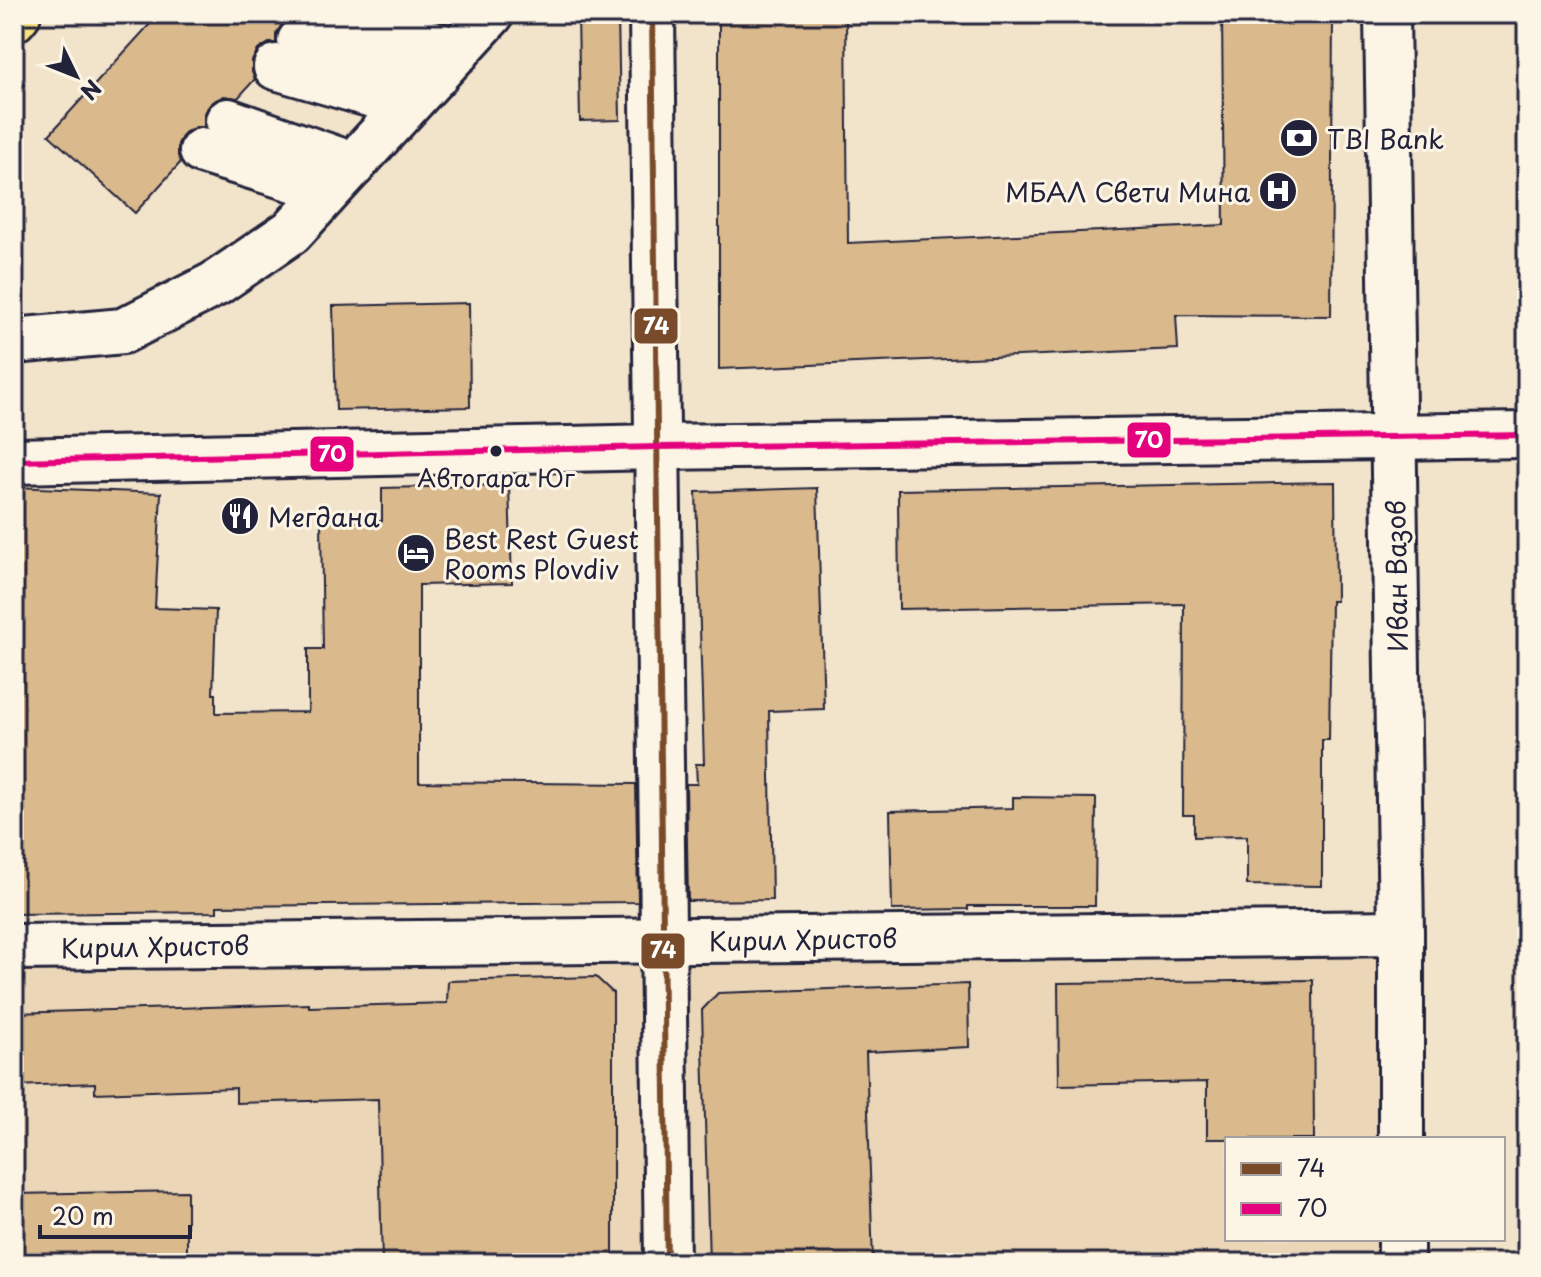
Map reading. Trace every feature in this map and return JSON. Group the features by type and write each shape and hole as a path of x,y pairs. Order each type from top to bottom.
{"main road":[{"path":"14,19 18,14"}],"street":[{"path":"652,14 667,1263"},
{"name":"Иван Вазов","path":"1387,14 1401,933 1401,1137"},
{"path":"265,81 442,59"},
{"path":"265,81 442,59"},
{"path":"14,341 123,331 215,284 291,232 442,59"},
{"path":"265,81 341,177"},
{"path":"14,461 658,447 1527,435"},
{"name":"Кирил Христов","path":"14,947 1401,933"},
{"path":"1401,1241 1401,1263"}],"shaded area":[{"path":"1401,933 1401,1137 1225,1137 1225,1241 1401,1241 1401,1263 14,1263 14,947"}],"building":[{"path":"159,14 306,14 306,17 294,17 283,23 276,34 276,43 269,43 258,50 252,61 255,79 238,98 224,96 212,102 204,113 204,127 184,133 178,144 181,162 135,213 49,135"},
{"path":"578,14 618,14 620,120 580,121"},
{"path":"719,14 846,14 848,243 1224,225 1222,14 1333,14 1331,316 1176,315 1178,349 719,369"},
{"path":"469,303 470,407 336,410 333,306"},
{"path":"1335,482 1336,601 1331,601 1329,740 1322,740 1322,886 1247,885 1247,836 1194,837 1194,815 1183,815 1184,604 899,609 898,490"},
{"path":"509,485 512,583 419,585 419,782 636,784 638,902 217,906 217,912 14,914 14,487 161,493 155,608 216,610 213,694 216,694 216,713 308,712 308,649 323,649 321,522 382,521 382,488"},
{"path":"817,488 824,709 769,711 772,900 688,901 686,784 697,784 696,764 704,764 696,492"},
{"path":"1013,797 1096,798 1095,906 968,906 968,909 892,910 890,811 1013,808"},
{"path":"596,977 613,993 613,1263 382,1263 378,1099 236,1103 236,1088 95,1093 95,1083 14,1086 14,1013 447,1003 448,981"},
{"path":"1313,980 1314,1137 1207,1139 1207,1082 1059,1085 1058,983"},
{"path":"968,984 969,1047 866,1052 873,1263 709,1263 702,1010 718,993"},
{"path":"187,1191 187,1263 14,1263 14,1194"}],"transit line":[{"name":"74","path":"652,14 667,1263"},
{"name":"70","path":"14,461 658,447 1527,435"}],"place":[{"name":"TBI Bank","path":"1299,138"},
{"name":"МБАЛ Свети Мина","path":"1278,191"},
{"name":"Автогара Юг","path":"496,451"},
{"name":"Мегдана","path":"240,516"},
{"name":"Best Rest Guest Rooms Plovdiv","path":"416,553"}]}
